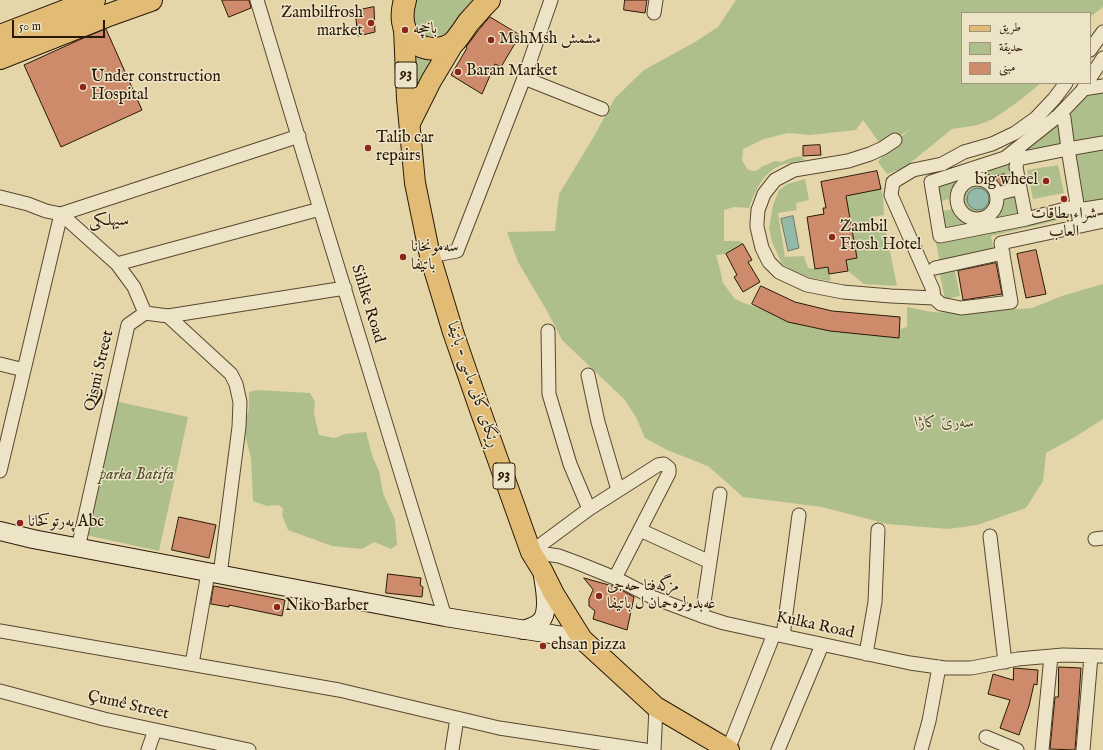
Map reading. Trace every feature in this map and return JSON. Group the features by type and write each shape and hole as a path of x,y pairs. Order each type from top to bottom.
{"highway":[{"path":"4,46 94,0"},
{"path":"4,46 106,16 150,0"},
{"path":"405,0 402,18 404,28 409,37 416,44 426,48 436,49 446,47 455,41 476,13 489,0"}],"main road":[{"name":"ڕێگای کانی ماسی - باتيفا","path":"404,28 406,75 415,183 430,256 453,332 532,552 554,594 582,639 656,707 723,749"},
{"name":"93","path":"410,123 431,81 455,41"},
{"path":"0,532 445,617 582,639"},
{"path":"523,630 541,622 546,613 546,596 542,570"}],"street":[{"name":"Sihlke Road","path":"258,0 320,209 445,617"},
{"path":"430,256 457,251 524,78 551,0"},
{"path":"1091,49 1103,32"},
{"path":"1091,77 1103,58"},
{"path":"524,78 602,109"},
{"path":"934,298 933,290 891,195 893,182 913,170 942,164 964,152 992,144 1015,133 1036,118 1054,99 1065,84"},
{"path":"1026,218 1016,167 1019,153 1055,118 1086,84"},
{"path":"1091,84 1103,86"},
{"path":"1055,118 1064,118 1080,226"},
{"path":"61,214 299,136"},
{"path":"895,140 870,154 848,161 794,170 775,180 764,194 758,210 757,227 762,248 770,262 779,272 807,285 843,292 934,298 942,304 961,308 1011,302 1001,243 1103,221"},
{"path":"1103,143 1068,149 1019,153 972,174 931,182 940,236 982,223 1026,218 1078,208 1103,206"},
{"path":"972,174 977,178 990,182 997,194 998,200 996,207 982,223"},
{"path":"972,174 970,179 960,188 957,194 957,203 962,213 982,223"},
{"path":"997,194 1020,188"},
{"path":"0,197 61,214 117,264 134,287 145,313 168,316 345,288"},
{"path":"935,206 957,203"},
{"path":"117,264 320,209"},
{"path":"0,471 61,214"},
{"path":"936,268 1003,253"},
{"name":"Qismi Street","path":"78,548 128,325 145,313"},
{"path":"168,316 231,374 236,384 240,402 239,427 214,574 192,664"},
{"path":"548,331 549,394 570,464 588,509"},
{"path":"0,364 24,370"},
{"path":"588,375 598,422 618,490"},
{"path":"532,552 588,509 658,465 664,464 669,468 669,474 615,578"},
{"path":"702,616 720,494"},
{"path":"723,749 778,635 799,515"},
{"path":"640,530 710,562"},
{"path":"866,654 875,602 878,530"},
{"path":"990,536 1005,662"},
{"name":"Kulka Road","path":"532,552 558,556 615,578 652,597 724,623 910,663 939,667 971,668 1018,659 1063,655 1097,656"},
{"path":"0,631 339,690 499,728 645,750"},
{"path":"778,750 822,645"},
{"path":"1042,750 1051,656"},
{"path":"1083,750 1097,656"},
{"path":"921,750 929,721 939,667"},
{"name":"Çumê Street","path":"0,691 104,719 249,750"},
{"path":"654,750 656,707"},
{"path":"452,750 457,718"},
{"path":"148,750 155,730"},
{"path":"986,737 1017,750"}],"green space":[{"path":"411,0 482,0 438,43 416,35"},
{"name":"سەرێ کاژا","path":"736,0 1103,0 1103,7 1091,16 1091,12 961,12 961,84 1040,84 993,119 978,125 952,129 904,168 887,174 878,162 888,149 911,128 883,148 863,120 856,130 810,135 788,133 764,139 743,149 742,160 748,170 754,171 775,161 782,162 796,157 802,156 804,160 783,164 771,171 759,185 749,208 734,207 724,210 724,241 740,241 743,244 726,254 716,255 723,283 735,299 744,303 792,319 894,331 907,327 907,307 932,312 958,313 1032,308 1062,296 1103,284 1103,419 1046,453 1043,481 1026,508 977,525 948,529 887,524 822,507 743,497 708,466 667,450 645,438 636,417 624,399 562,340 518,262 507,232 555,231 559,194 615,98 644,70 695,42 718,27"},
{"path":"409,46 437,55 412,99"},
{"path":"1103,91 1103,137 1075,143 1071,139 1068,111 1084,94"},
{"path":"1055,124 1059,125 1063,144 1026,152 1026,150 1049,132"},
{"path":"1103,147 1103,201 1087,203 1083,199 1076,157 1079,152"},
{"path":"1011,164 1015,185 999,189 997,186 1007,183 1004,174 995,177 997,182 977,175 976,171"},
{"path":"1058,165 1064,193 1033,199 1027,170"},
{"path":"968,176 956,186 952,198 938,202 935,185"},
{"path":"805,179 809,200 796,203 797,210 778,213 785,257 804,256 808,268 816,269 828,267 831,281 811,278 782,264 772,242 769,228 773,205 779,190 788,184"},
{"path":"978,183 987,186 991,190 994,199 991,208 987,212 978,215 969,212 965,208 962,199 965,190 969,186"},
{"path":"881,189 884,215 872,217 874,231 886,232 897,286 864,284 848,271 846,260 857,258 849,214 836,206 850,195"},
{"path":"1017,194 1022,214 988,223 988,220 996,214 1002,200"},
{"path":"955,209 959,215 968,221 975,223 943,230 941,211"},
{"path":"1070,212 1072,217 991,236 994,252 940,264 936,243"},
{"path":"954,267 960,296 945,299 939,270"},
{"path":"257,390 310,393 315,402 314,414 319,435 334,438 345,434 366,432 373,458 379,471 383,493 395,520 397,545 391,549 374,542 362,549 332,546 288,530 282,515 283,509 279,505 267,506 253,501 251,458 246,439 245,423 249,409 249,392"},
{"name":"parka Batifa","path":"115,401 188,417 159,551 86,535"}],"shaded area":[{"path":"978,188 986,191 989,199 986,207 978,210 970,207 967,199 970,191"},
{"path":"793,216 799,248 788,251 781,219"}],"building":[{"path":"222,0 249,0 251,8 229,17"},
{"path":"625,0 647,0 645,13 624,10"},
{"path":"374,7 375,32 358,36 355,11"},
{"path":"490,17 520,35 501,67 495,64 482,94 451,75 467,48 466,47"},
{"name":"Under construction Hospital","path":"106,29 142,110 61,147 24,65"},
{"path":"820,145 821,155 803,156 803,146"},
{"name":"Zambil Frosh Hotel","path":"877,171 881,189 846,196 857,258 846,260 848,271 829,274 828,267 815,269 807,217 824,214 823,208 826,208 821,182"},
{"path":"1004,174 1007,183 998,186 995,177"},
{"path":"743,244 752,260 748,262 760,282 743,292 734,277 737,275 726,254"},
{"path":"1036,250 1046,294 1026,298 1017,254"},
{"path":"996,263 1002,294 963,300 958,271"},
{"path":"761,286 795,302 832,311 900,317 899,338 830,331 788,322 752,304"},
{"path":"179,517 216,525 209,558 172,550"},
{"path":"388,574 421,578 420,585 423,587 422,597 386,593"},
{"path":"584,578 616,587 634,597 627,630 593,619 595,611 589,606 589,599 593,590"},
{"path":"214,586 285,600 282,616 229,605 229,607 211,604"},
{"path":"1059,667 1081,668 1075,750 1050,749 1055,697 1058,697"},
{"path":"1014,668 1038,670 1037,685 1034,684 1029,706 1019,735 1000,728 1010,700 988,694 993,674 1013,680"}],"place":[{"name":"Zambilfrosh market","path":"371,23"},
{"name":"باخچە","path":"405,30"},
{"name":"MshMsh مشمش","path":"491,40"},
{"name":"Baran Market","path":"458,72"},
{"name":"Under construction Hospital","path":"83,87"},
{"name":"Talib car repairs","path":"368,148"},
{"name":"big wheel","path":"1046,181"},
{"name":"شراء بطاقات العاب","path":"1064,199"},
{"name":"Zambil Frosh Hotel","path":"832,237"},
{"name":"سه‌مونخانا باتيفا","path":"403,257"},
{"name":"په‌رتوكخانا Abc","path":"20,523"},
{"name":"مزگەفتا حەجی عەبدولرەحمان ل باتیفا","path":"599,596"},
{"name":"Niko Barber","path":"277,607"},
{"name":"ehsan pizza","path":"543,646"}],"district":[{"name":"سيهلكى","path":"109,222"}]}
